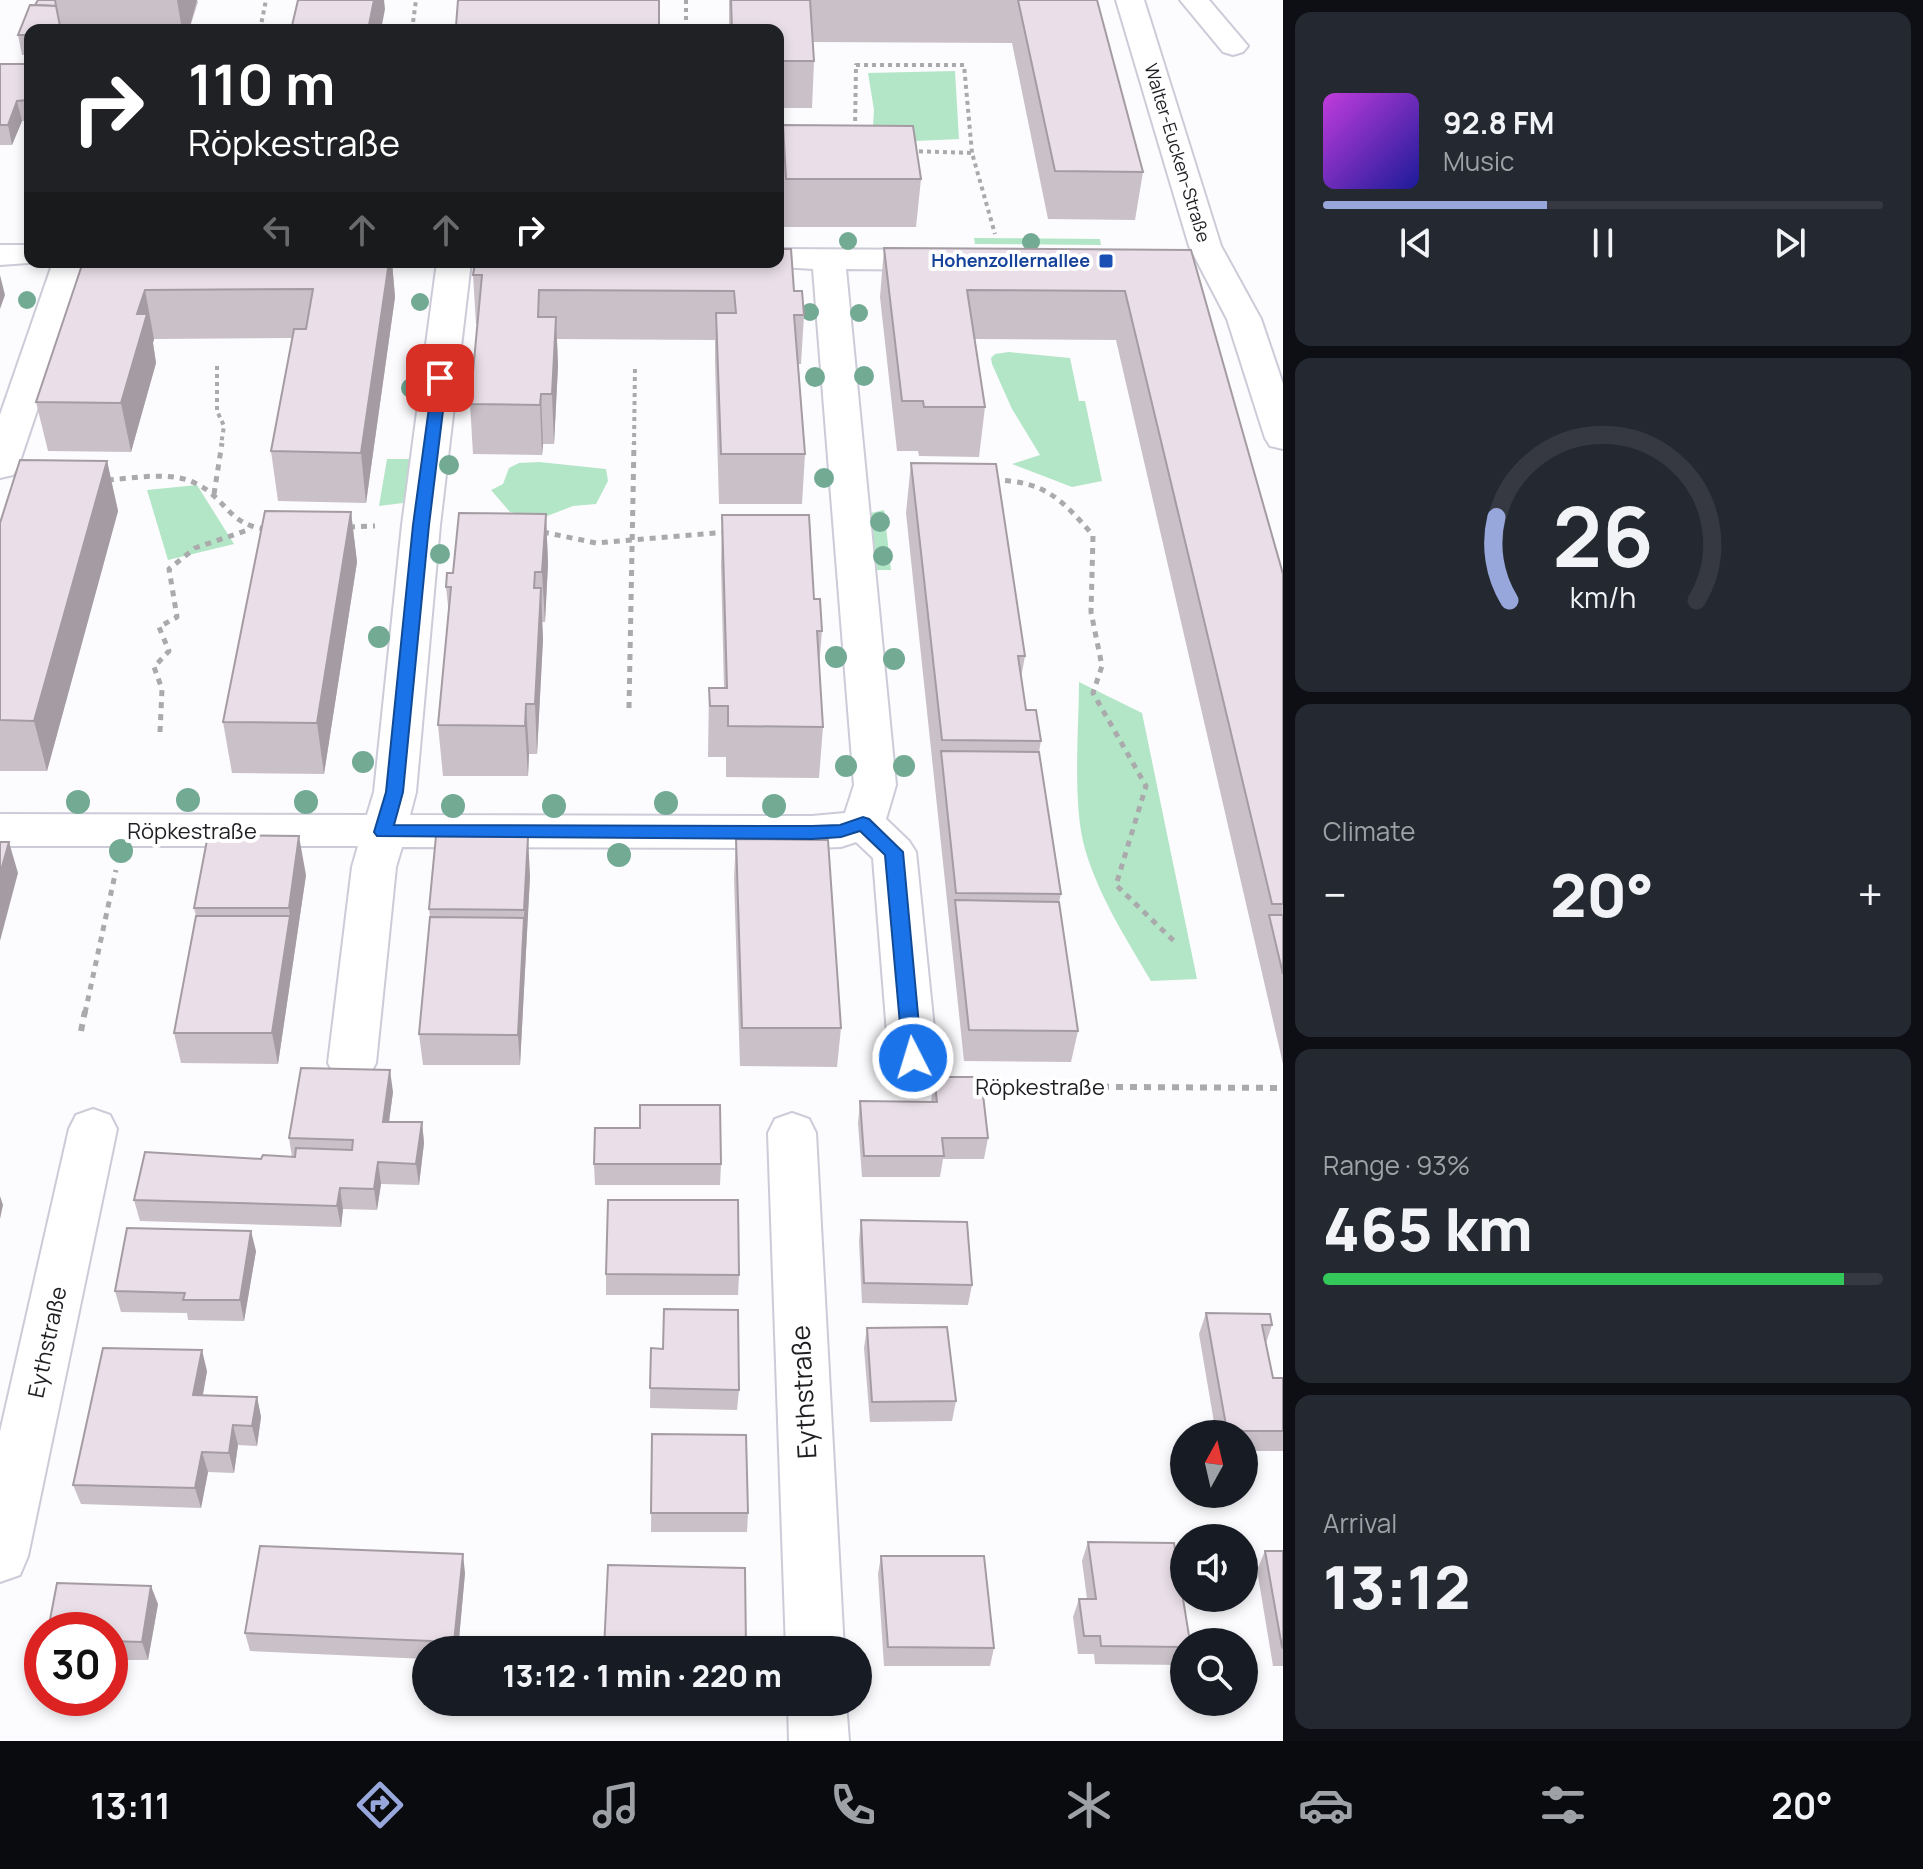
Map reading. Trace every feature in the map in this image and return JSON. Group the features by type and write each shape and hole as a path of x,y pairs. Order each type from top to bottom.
{"street":[{"name":"Walter-Eucken-Straße","path":"1130,0 1205,246 1196,261 1244,319 1283,438"},
{"path":"1194,0 1233,46"},
{"path":"0,255 24,255"},
{"path":"784,259 968,260"},
{"path":"829,259 875,785 863,823 894,852 913,1058"},
{"path":"0,467 68,268"},
{"path":"352,1063 374,867 395,792 421,525 453,268"},
{"name":"Röpkestraße","path":"0,830 812,832 841,831 863,823"},
{"name":"Eythstraße","path":"0,1556 93,1129"},
{"name":"Eythstraße","path":"792,1133 814,1636"},
{"path":"818,1716 819,1741"}],"path":[{"path":"261,24 266,0"},
{"path":"413,24 416,0"},
{"path":"686,0 686,24"},
{"path":"855,136 856,65 964,65 972,153 995,234"},
{"path":"899,151 972,153"},
{"path":"214,494 224,426 217,411 217,366"},
{"path":"629,708 635,366"},
{"path":"97,481 155,478 194,481 214,494 230,516 251,529"},
{"path":"344,527 421,525"},
{"path":"160,732 162,689 154,667 169,651 159,627 177,617 169,569 179,555 202,544 251,529 282,528"},
{"path":"1093,693 1146,786 1116,885 1177,944"},
{"path":"81,1031 117,865"},
{"name":"Röpkestraße","path":"913,1058 954,1086 1283,1088"}],"green space":[{"path":"955,71 959,139 872,143 874,110 868,73"},
{"path":"974,238 1100,239 1101,245 975,244"},
{"path":"1009,352 1070,358 1079,401 1085,401 1102,481 1072,487 1012,464 1040,455 1012,409 992,364 991,358 995,354"},
{"path":"387,459 415,459 411,502 379,506"},
{"path":"519,463 606,469 608,481 596,504 573,506 542,518 510,512 491,490 503,484 509,468"},
{"path":"197,485 234,544 168,560 147,490"},
{"path":"884,510 891,570 877,570 871,513"},
{"path":"1079,682 1142,713 1197,979 1151,981 1114,917 1091,867 1079,811"}],"building":[{"path":"38,0 55,0 56,6 35,5"},
{"path":"298,0 374,0 369,24 292,24"},
{"path":"458,0 659,0 659,24 456,24"},
{"path":"731,0 810,0 814,61 784,61 784,24 732,24"},
{"path":"1018,0 1097,0 1143,172 1055,171"},
{"path":"30,5 56,6 60,24 24,24 24,35 18,35"},
{"path":"0,64 24,64 24,100 17,101 8,125 0,125"},
{"path":"784,125 913,126 921,179 786,179"},
{"path":"884,248 1191,250 1283,574 1283,904 1272,904 1125,291 967,290 985,407 924,407 923,401 902,401"},
{"path":"784,249 791,249 794,291 802,291 804,315 794,315 805,454 721,454 716,313 736,313 734,291 539,290 538,317 556,317 552,394 541,394 540,405 470,404 482,275 473,275 474,268 784,268"},
{"path":"81,268 388,268 361,453 271,451 294,329 306,329 313,289 145,290 137,314 147,314 121,403 36,402"},
{"path":"20,460 107,461 34,721 0,720 0,523"},
{"path":"911,463 996,464 1025,656 1018,656 1026,710 1036,710 1041,741 942,740"},
{"path":"265,511 351,512 317,723 223,722"},
{"path":"459,513 546,514 542,572 535,572 534,588 541,588 535,704 526,704 525,726 438,725 451,587 446,587 447,573 453,573"},
{"path":"722,515 809,515 814,599 820,599 822,631 817,631 823,727 728,726 728,706 710,706 709,688 727,688"},
{"path":"941,751 1039,752 1061,894 956,893"},
{"path":"208,835 299,836 289,908 194,908"},
{"path":"436,836 528,837 524,910 429,909"},
{"path":"736,839 828,840 841,1028 742,1028"},
{"path":"0,842 9,842 0,874"},
{"path":"955,900 1059,902 1078,1031 969,1030"},
{"path":"1269,915 1283,915 1283,974"},
{"path":"196,916 290,916 272,1033 174,1033"},
{"path":"430,917 524,918 518,1035 419,1034"},
{"path":"301,1068 390,1070 383,1122 422,1122 416,1164 378,1162 374,1189 340,1188 337,1206 134,1200 145,1152 261,1159 263,1155 295,1157 296,1148 352,1150 353,1140 289,1138"},
{"path":"934,1077 981,1077 988,1138 942,1138 944,1156 864,1156 860,1101 937,1102"},
{"path":"640,1105 720,1105 721,1164 594,1164 595,1128 640,1128"},
{"path":"608,1200 738,1200 739,1275 606,1274"},
{"path":"861,1220 967,1222 972,1285 864,1283"},
{"path":"127,1228 251,1231 240,1300 183,1300 185,1293 115,1291"},
{"path":"664,1309 738,1310 739,1390 650,1388 651,1348 663,1349"},
{"path":"1206,1313 1270,1314 1272,1325 1262,1325 1273,1378 1283,1378 1283,1431 1258,1431 1258,1420 1225,1420"},
{"path":"947,1327 956,1401 872,1402 867,1328"},
{"path":"103,1348 202,1350 193,1395 257,1397 252,1426 233,1425 229,1453 202,1452 195,1488 73,1485"},
{"path":"652,1434 746,1435 748,1513 651,1513"},
{"path":"1088,1542 1170,1543 1170,1612 1185,1612 1188,1628 1170,1628 1170,1647 1101,1646 1100,1636 1084,1636 1079,1599 1096,1599"},
{"path":"260,1546 463,1554 455,1636 412,1636 412,1640 245,1633"},
{"path":"1265,1551 1283,1551 1283,1648 1282,1647"},
{"path":"881,1556 984,1556 994,1648 888,1647"},
{"path":"608,1565 745,1568 746,1636 605,1636"},
{"path":"57,1583 151,1586 142,1642 128,1642 128,1612 51,1612"}],"place":[{"name":"Hohenzollernallee","path":"1106,261"}],"route":[{"path":"440,378 421,525 395,792 383,832 812,832 841,831 863,823 894,852 913,1058"}]}
